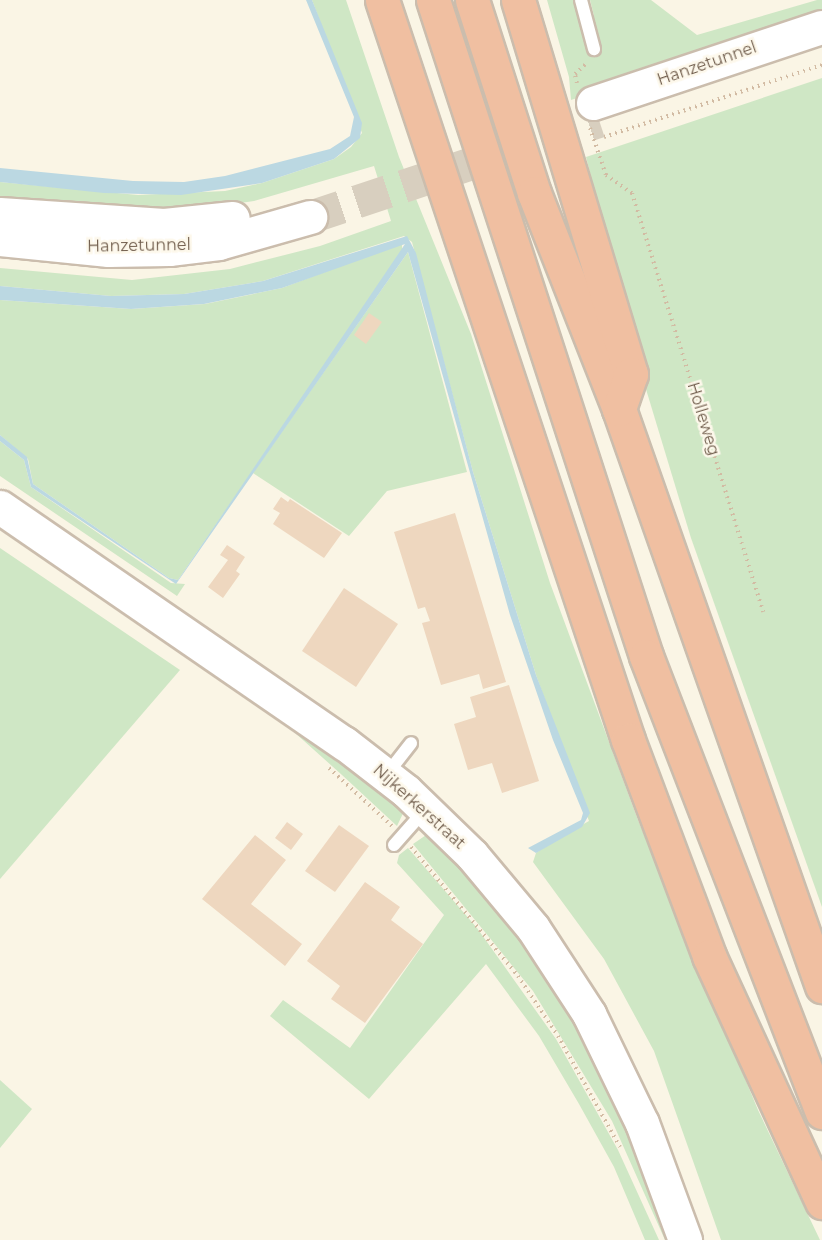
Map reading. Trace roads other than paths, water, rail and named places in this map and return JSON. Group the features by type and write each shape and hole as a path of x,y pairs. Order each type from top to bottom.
{"highway":[{"path":"382,0 628,740 709,957 822,1202"},
{"path":"433,0 646,656 822,1112"},
{"path":"472,0 534,193 619,409 822,986"},
{"path":"518,0 631,374 619,409"}],"main road":[{"name":"Hanzetunnel","path":"822,27 594,113 822,48"},
{"name":"Hanzetunnel","path":"0,214 165,225 217,222 307,208 219,243 169,249 108,250 0,239"},
{"name":"Nijkerkerstraat","path":"2,513 386,775 426,809 506,894 583,1004 642,1123 685,1240"}],"lane":[{"path":"581,0 594,49"},
{"path":"386,775 411,743"},
{"path":"398,841 426,809"}],"water":[{"path":"306,0 312,0 362,123 360,138 334,159 262,183 181,195 104,193 0,182 0,168 133,181 184,182 225,176 330,149 350,136 354,117"},
{"path":"407,236 416,253 473,472 536,675 590,813 582,827 536,853 528,848 581,820 583,813 553,740 510,615 408,252 176,584 31,487 24,460 0,441 0,435 27,457 33,484 169,578 178,580 405,244 282,288 204,304 131,309 0,300 0,286 111,296 184,294 263,281"}],"tunnel":[{"path":"310,217 599,121"}]}
